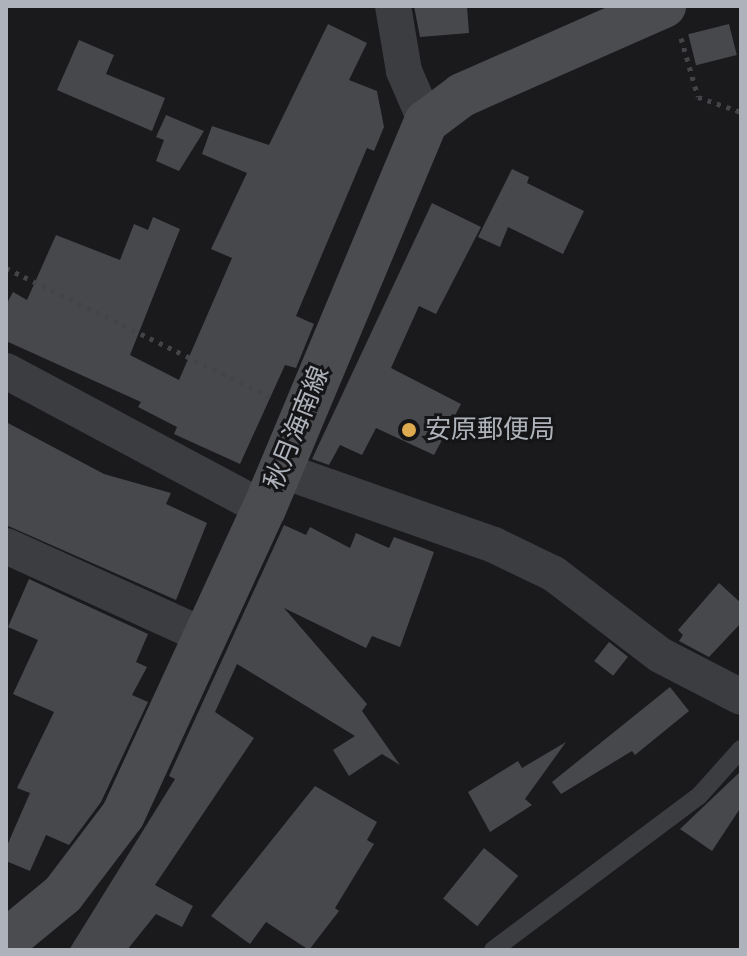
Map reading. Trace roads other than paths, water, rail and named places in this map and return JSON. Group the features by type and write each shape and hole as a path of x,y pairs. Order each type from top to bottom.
{"main road":[{"path":"426,122 462,95 670,14"},
{"name":"秋月海南線","path":"6,941 63,894 123,815 272,490 426,122"}],"street":[{"path":"393,6 404,71 426,122"},
{"path":"6,371 272,490 494,545 554,574 660,655 741,697"},
{"path":"6,546 204,636"}],"lane":[{"path":"493,950 699,796 741,749"}],"place":[{"name":"安原郵便局","path":"409,430"}]}
